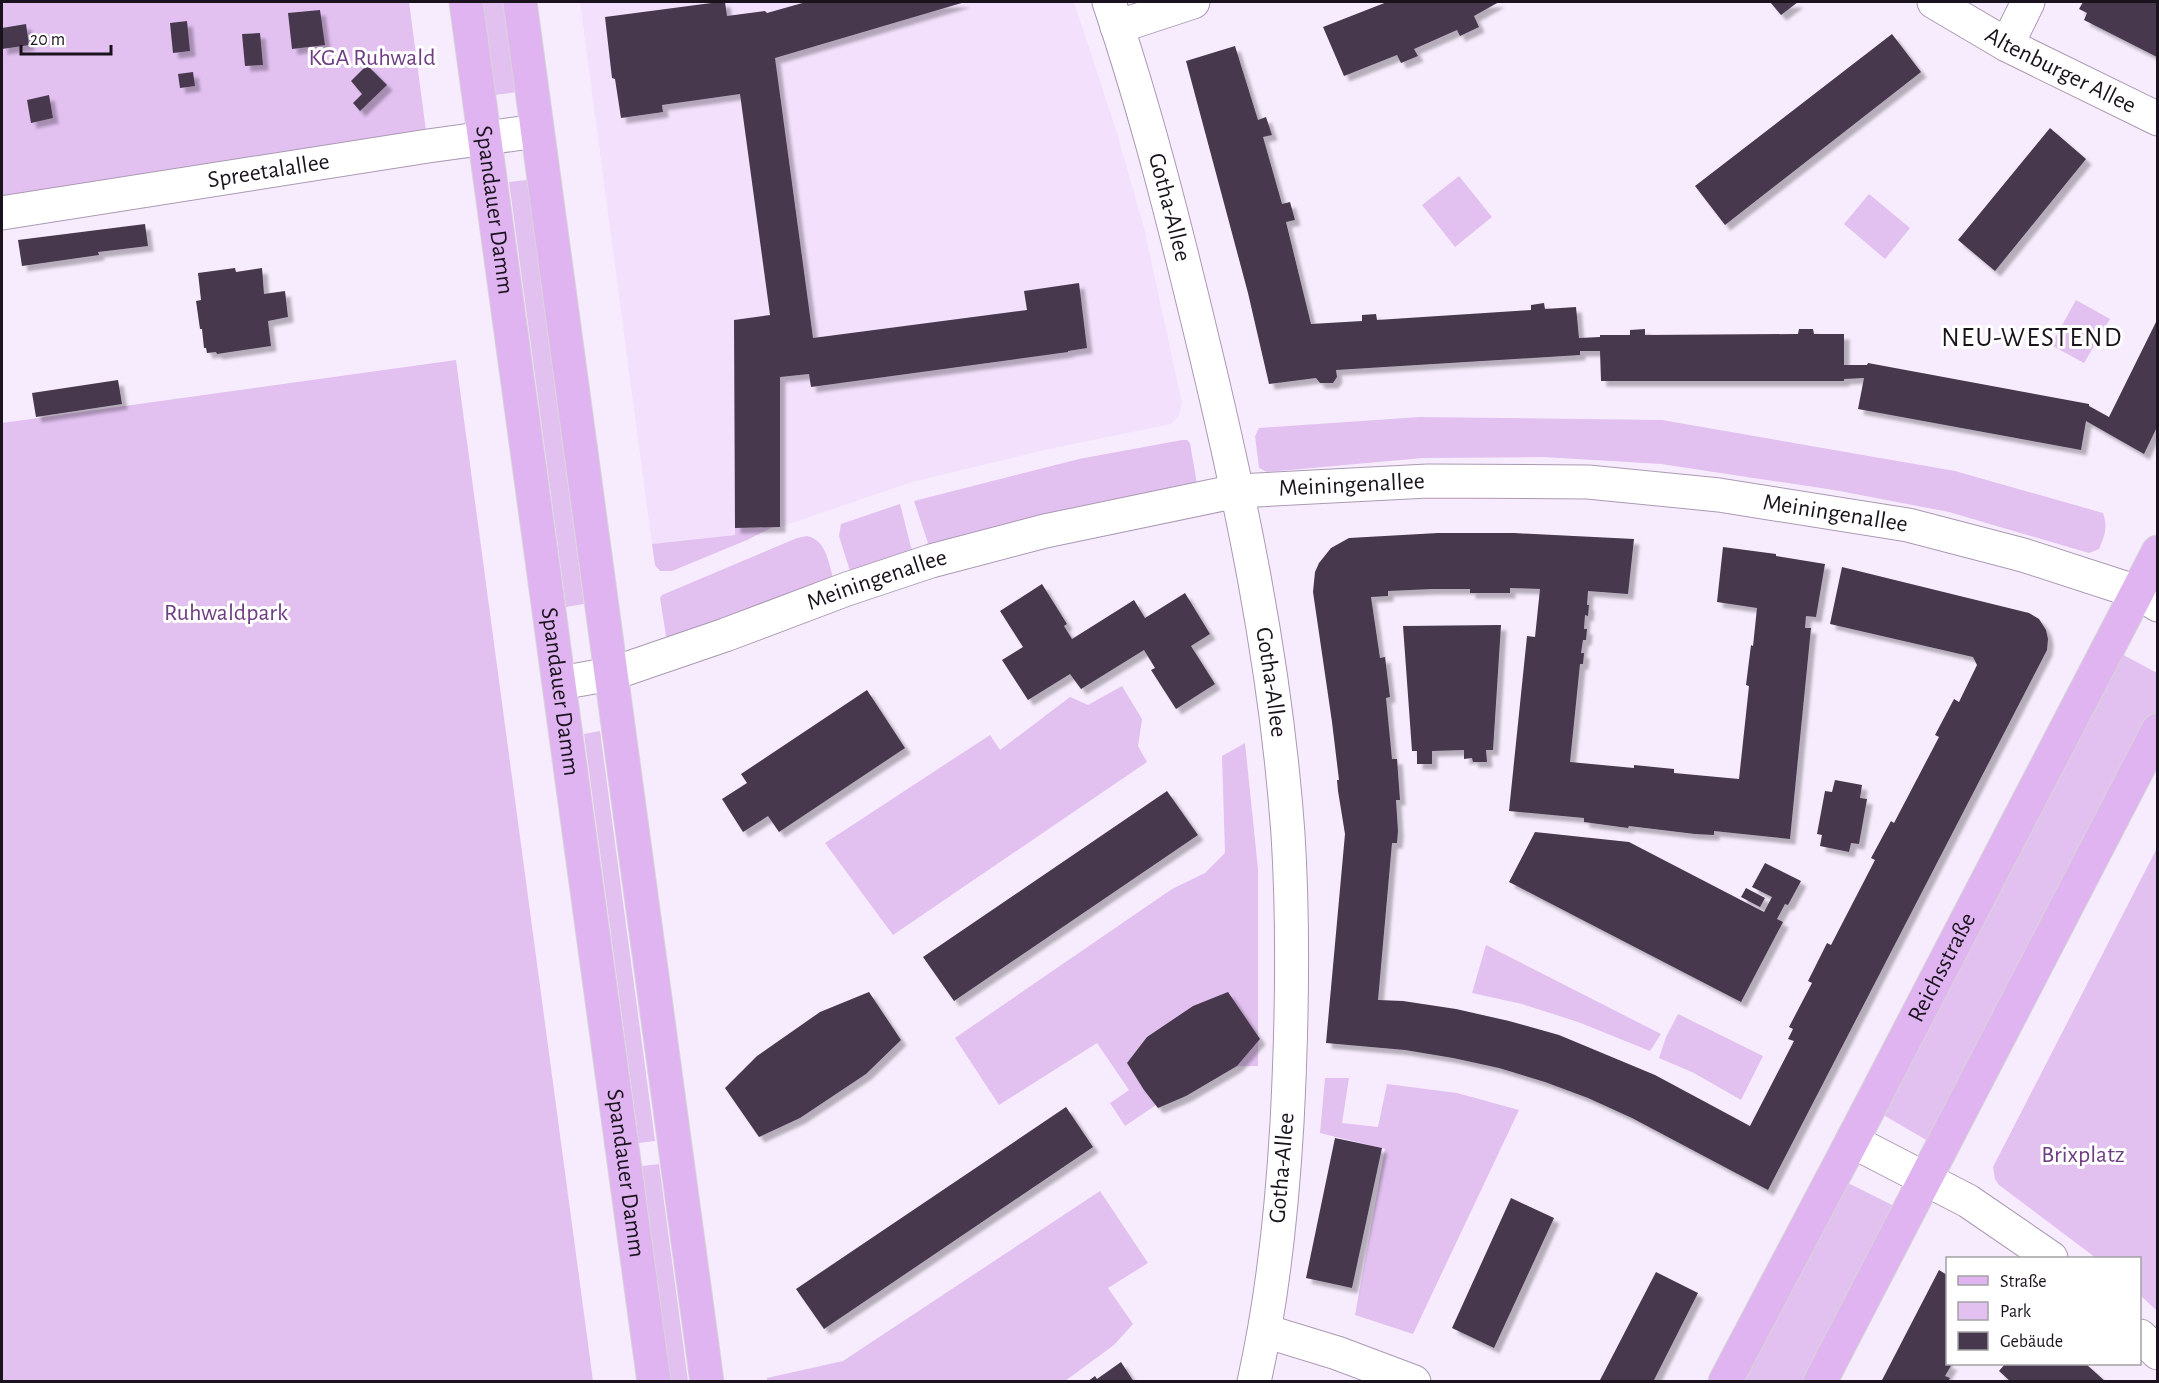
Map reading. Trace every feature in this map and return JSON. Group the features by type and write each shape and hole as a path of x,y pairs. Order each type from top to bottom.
{"main road":[{"name":"Spandauer Damm","path":"466,2 654,1382"},
{"path":"520,2 707,1382"},
{"name":"Reichsstraße","path":"1725,1382 1852,1142 2147,599 2157,552"},
{"path":"1820,1382 2157,730"}],"street":[{"path":"1113,14 1193,2"},
{"name":"Altenburger Allee","path":"1934,2 2007,45 2157,119"},
{"path":"2007,45 2028,2"},
{"name":"Gotha-Allee","path":"1113,14 1165,186 1237,491 1266,651 1279,741 1291,884 1292,1041 1283,1183 1265,1331 1254,1382"},
{"name":"Spreetalallee","path":"2,213 537,131"},
{"name":"Meiningenallee","path":"560,683 611,674 931,561 1045,531 1237,491 1428,481 1588,482 1708,494 1908,525 2023,555 2147,599"},
{"path":"1852,1142 1968,1201 2050,1257"},
{"path":"1265,1331 1337,1353 1414,1382"},
{"path":"2141,1338 2157,1353"}],"shaded area":[{"path":"580,2 1074,2 1117,133 1144,228 1182,403 1179,415 1171,424 1049,449 912,482 780,527 735,528 735,535 652,544"}],"green space":[{"name":"KGA Ruhwald","path":"2,2 409,2 428,146 2,213"},
{"path":"482,2 505,2 517,92 495,95"},
{"path":"1459,176 1492,217 1455,247 1422,205"},
{"path":"527,180 584,604 566,607 509,182"},
{"path":"1869,194 1910,228 1885,259 1844,224"},
{"path":"2076,300 2110,319 2084,363 2051,345"},
{"name":"Ruhwaldpark","path":"456,360 593,1381 2,1381 2,423"},
{"path":"1420,417 1662,420 1955,471 2103,513 2105,531 2099,549 2089,553 1949,512 1834,490 1661,464 1543,457 1423,458 1267,472 1259,468 1255,436 1259,428"},
{"path":"1182,440 1190,443 1197,484 929,546 914,501 1079,459"},
{"path":"900,504 912,551 850,571 839,536 841,524"},
{"path":"773,527 672,571 660,571 655,565 652,544 735,535 735,528"},
{"path":"807,536 813,538 822,547 828,558 833,577 754,606 667,642 660,598 662,595 797,538"},
{"path":"2116,651 2157,673 2157,711 1933,1144 1880,1113"},
{"path":"1122,686 1142,719 1138,746 1147,762 893,935 825,843 990,735 1000,750 1070,697 1088,705"},
{"path":"600,731 655,1141 639,1143 584,734"},
{"path":"1245,743 1258,869 1258,1066 1212,1067 1125,1126 1110,1103 1129,1090 1097,1043 999,1105 955,1038 1172,889 1205,873 1225,853 1222,756"},
{"name":"Brixplatz","path":"2157,848 2157,1311 2141,1296 2141,1257 2095,1257 1999,1185 1995,1179 1993,1167"},
{"path":"1486,945 1661,1034 1650,1051 1578,1022 1522,1004 1472,993"},
{"path":"1678,1014 1763,1056 1741,1100 1694,1073 1659,1058 1666,1037"},
{"path":"1325,1078 1349,1078 1342,1123 1378,1127 1387,1084 1457,1093 1519,1110 1413,1334 1355,1315 1385,1149 1320,1133"},
{"path":"659,1164 688,1381 671,1381 642,1166"},
{"path":"1844,1181 1900,1209 1812,1381 1740,1382"},
{"path":"1100,1191 1148,1263 1108,1288 1133,1324 1114,1345 1065,1381 767,1381 767,1378 843,1361"}],"building":[{"path":"725,2 727,16 765,11 767,13 806,2 965,2 775,58 813,338 1027,310 1024,291 1079,283 1087,348 811,387 809,374 780,377 780,527 735,528 734,320 770,315 740,94 662,105 663,112 621,118 615,79 612,78 605,17"},
{"path":"1387,2 1499,2 1474,16 1479,27 1460,36 1457,30 1414,49 1418,56 1401,63 1397,55 1344,76 1323,27"},
{"path":"1770,2 1798,2 1781,15"},
{"path":"2083,2 2157,2 2157,57 2084,20 2087,13 2079,9"},
{"path":"320,10 325,45 292,49 288,13"},
{"path":"187,21 190,51 173,53 170,23"},
{"path":"26,24 29,45 2,49 2,28"},
{"path":"260,33 263,65 245,66 242,34"},
{"path":"1892,34 1921,72 1725,225 1695,186"},
{"path":"1235,46 1258,120 1266,117 1272,135 1263,137 1282,204 1290,202 1295,220 1286,222 1311,324 1362,321 1362,315 1376,314 1377,320 1531,310 1531,305 1544,303 1545,309 1576,307 1579,338 1630,335 1630,330 1645,329 1645,335 1798,334 1799,329 1813,329 1814,334 1844,334 1844,365 1867,365 1868,363 2089,404 2109,417 2157,320 2157,427 2144,454 2086,421 2081,450 1858,409 1864,378 1844,379 1844,381 1601,381 1600,351 1580,351 1580,355 1336,370 1337,377 1333,383 1320,383 1316,378 1269,384 1248,293 1186,61"},
{"path":"367,65 387,85 360,111 353,103 362,94 351,81"},
{"path":"193,72 195,86 180,88 178,74"},
{"path":"49,95 53,118 31,123 27,100"},
{"path":"2050,128 2086,159 1995,271 1958,240"},
{"path":"145,224 148,246 98,252 99,255 22,266 18,240"},
{"path":"235,268 236,272 262,268 264,294 285,291 288,317 268,321 271,346 217,354 216,352 207,353 204,348 196,301 201,300 198,273"},
{"path":"118,380 122,404 36,417 32,393"},
{"path":"1438,533 1514,533 1634,539 1628,594 1588,591 1588,616 1585,615 1584,629 1587,629 1586,640 1583,640 1581,653 1584,653 1583,664 1580,664 1570,762 1674,769 1674,773 1739,779 1749,686 1746,685 1757,608 1717,602 1723,547 1776,554 1776,556 1825,564 1816,617 1806,616 1805,628 1811,628 1790,839 1714,831 1714,835 1629,826 1628,828 1584,822 1584,818 1509,811 1527,636 1535,637 1540,589 1510,588 1510,593 1470,593 1470,589 1388,591 1388,596 1371,597 1380,658 1385,657 1390,697 1386,698 1392,759 1397,759 1400,800 1396,800 1397,843 1392,843 1378,1000 1403,1001 1456,1009 1559,1035 1655,1075 1750,1126 1794,1041 1788,1039 1793,1029 1789,1027 1812,983 1808,981 1827,943 1831,945 1875,860 1871,858 1891,821 1894,823 1939,737 1935,735 1954,699 1959,702 1977,665 1973,657 1830,624 1842,567 2029,613 2039,619 2046,630 2047,650 1768,1190 1632,1118 1545,1082 1499,1068 1453,1058 1405,1050 1326,1043 1345,834 1313,592 1315,572 1331,548 1349,538"},
{"path":"1042,584 1067,624 1064,626 1072,639 1134,600 1145,618 1185,593 1210,634 1191,646 1215,684 1176,709 1151,670 1155,668 1144,650 1081,689 1070,674 1028,700 1002,660 1023,647 1000,611"},
{"path":"1501,625 1493,750 1486,750 1487,762 1473,762 1472,758 1464,759 1464,750 1432,751 1432,764 1417,764 1417,751 1412,751 1403,626"},
{"path":"867,690 905,748 779,832 768,816 743,832 722,799 747,783 741,774"},
{"path":"1835,780 1862,785 1860,798 1867,799 1859,844 1851,843 1849,852 1820,846 1822,835 1817,834 1825,791 1832,792"},
{"path":"1167,791 1198,835 954,1001 923,957"},
{"path":"1535,832 1629,842 1764,912 1772,897 1752,887 1765,863 1801,881 1788,905 1785,904 1777,919 1783,922 1741,1002 1509,882"},
{"path":"1746,888 1765,898 1760,907 1741,897"},
{"path":"869,992 901,1040 866,1074 800,1118 759,1137 725,1088 757,1056 820,1012"},
{"path":"1228,992 1260,1039 1237,1066 1186,1096 1158,1108 1127,1063 1147,1037 1193,1006"},
{"path":"1066,1107 1093,1147 824,1329 796,1289"},
{"path":"1335,1138 1382,1148 1352,1288 1306,1278"},
{"path":"1511,1198 1554,1218 1494,1348 1452,1328"},
{"path":"1939,1270 1946,1274 1946,1365 1951,1365 1945,1376 1950,1378 1948,1382 1881,1382"},
{"path":"1656,1272 1698,1293 1653,1382 1599,1382"},
{"path":"1121,1362 1134,1382 1087,1382 1095,1376 1097,1379"},
{"path":"2004,1365 2087,1365 2106,1382 2011,1382 1999,1371"}],"district":[{"name":"NEU-WESTEND","path":"2032,337"}]}
